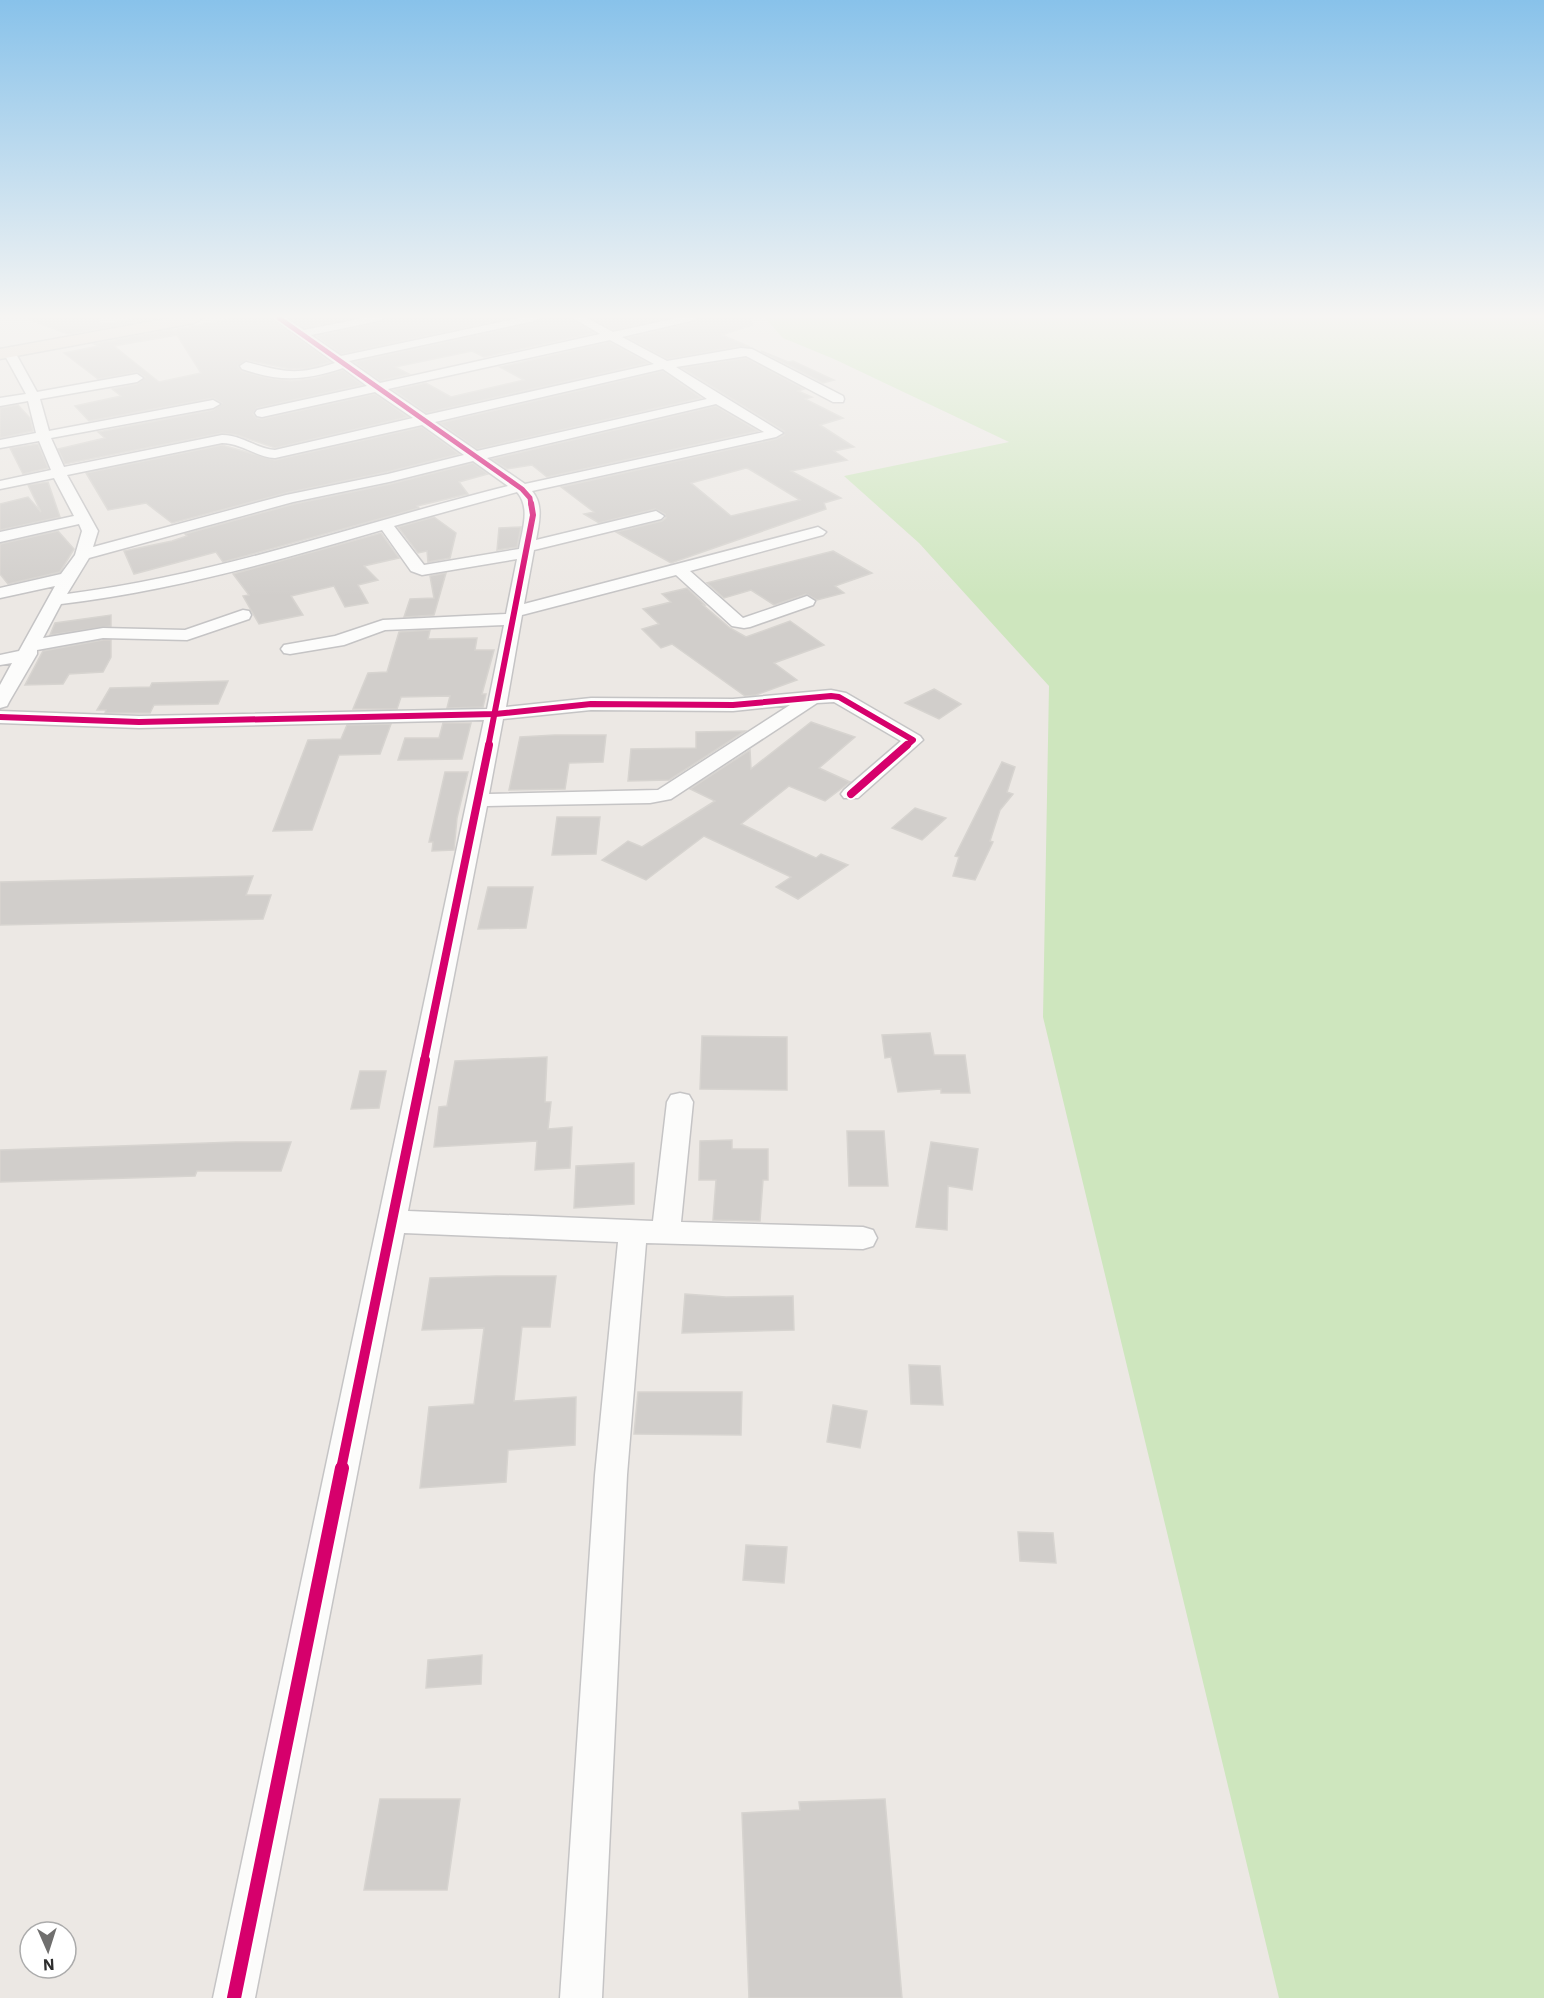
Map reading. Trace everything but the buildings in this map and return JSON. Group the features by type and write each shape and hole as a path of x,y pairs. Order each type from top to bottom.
{"street":[{"path":"0,702 67,578 83,555 90,531 59,473 43,435 37,411"},
{"path":"0,444 173,411"},
{"path":"262,413 270,411"},
{"path":"234,1998 495,714 533,515 530,498 520,488 411,411"},
{"path":"0,485 222,439 240,439 265,454 275,454 462,411"},
{"path":"83,555 291,498 389,478 669,411"},
{"path":"56,600 114,594 181,581 386,525 450,503 776,433 738,411"},
{"path":"386,525 417,568 422,570 526,550 656,516"},
{"path":"0,537 85,518"},
{"path":"290,649 332,643 383,625 514,616 818,531"},
{"path":"679,569 738,622 744,623 807,601"},
{"path":"0,593 67,578"},
{"path":"0,660 30,649 103,633 187,634 243,615"},
{"path":"0,717 139,722 495,714 591,704 733,705 827,696 839,697 913,740 851,794"},
{"path":"477,800 664,795 812,699"},
{"path":"581,1998 611,1475 650,1232 680,1102"},
{"path":"391,1221 863,1238"}],"green space":[{"path":"944,411 1544,411 1544,1998 1279,1998 1043,1017 1049,686 919,543 844,476 1009,442"}],"cycle path":[{"path":"234,1998 495,714 533,515 530,498 522,489 411,411"},
{"path":"0,717 139,722 495,714 591,704 733,705 831,696 839,697 913,740 851,794"}]}
